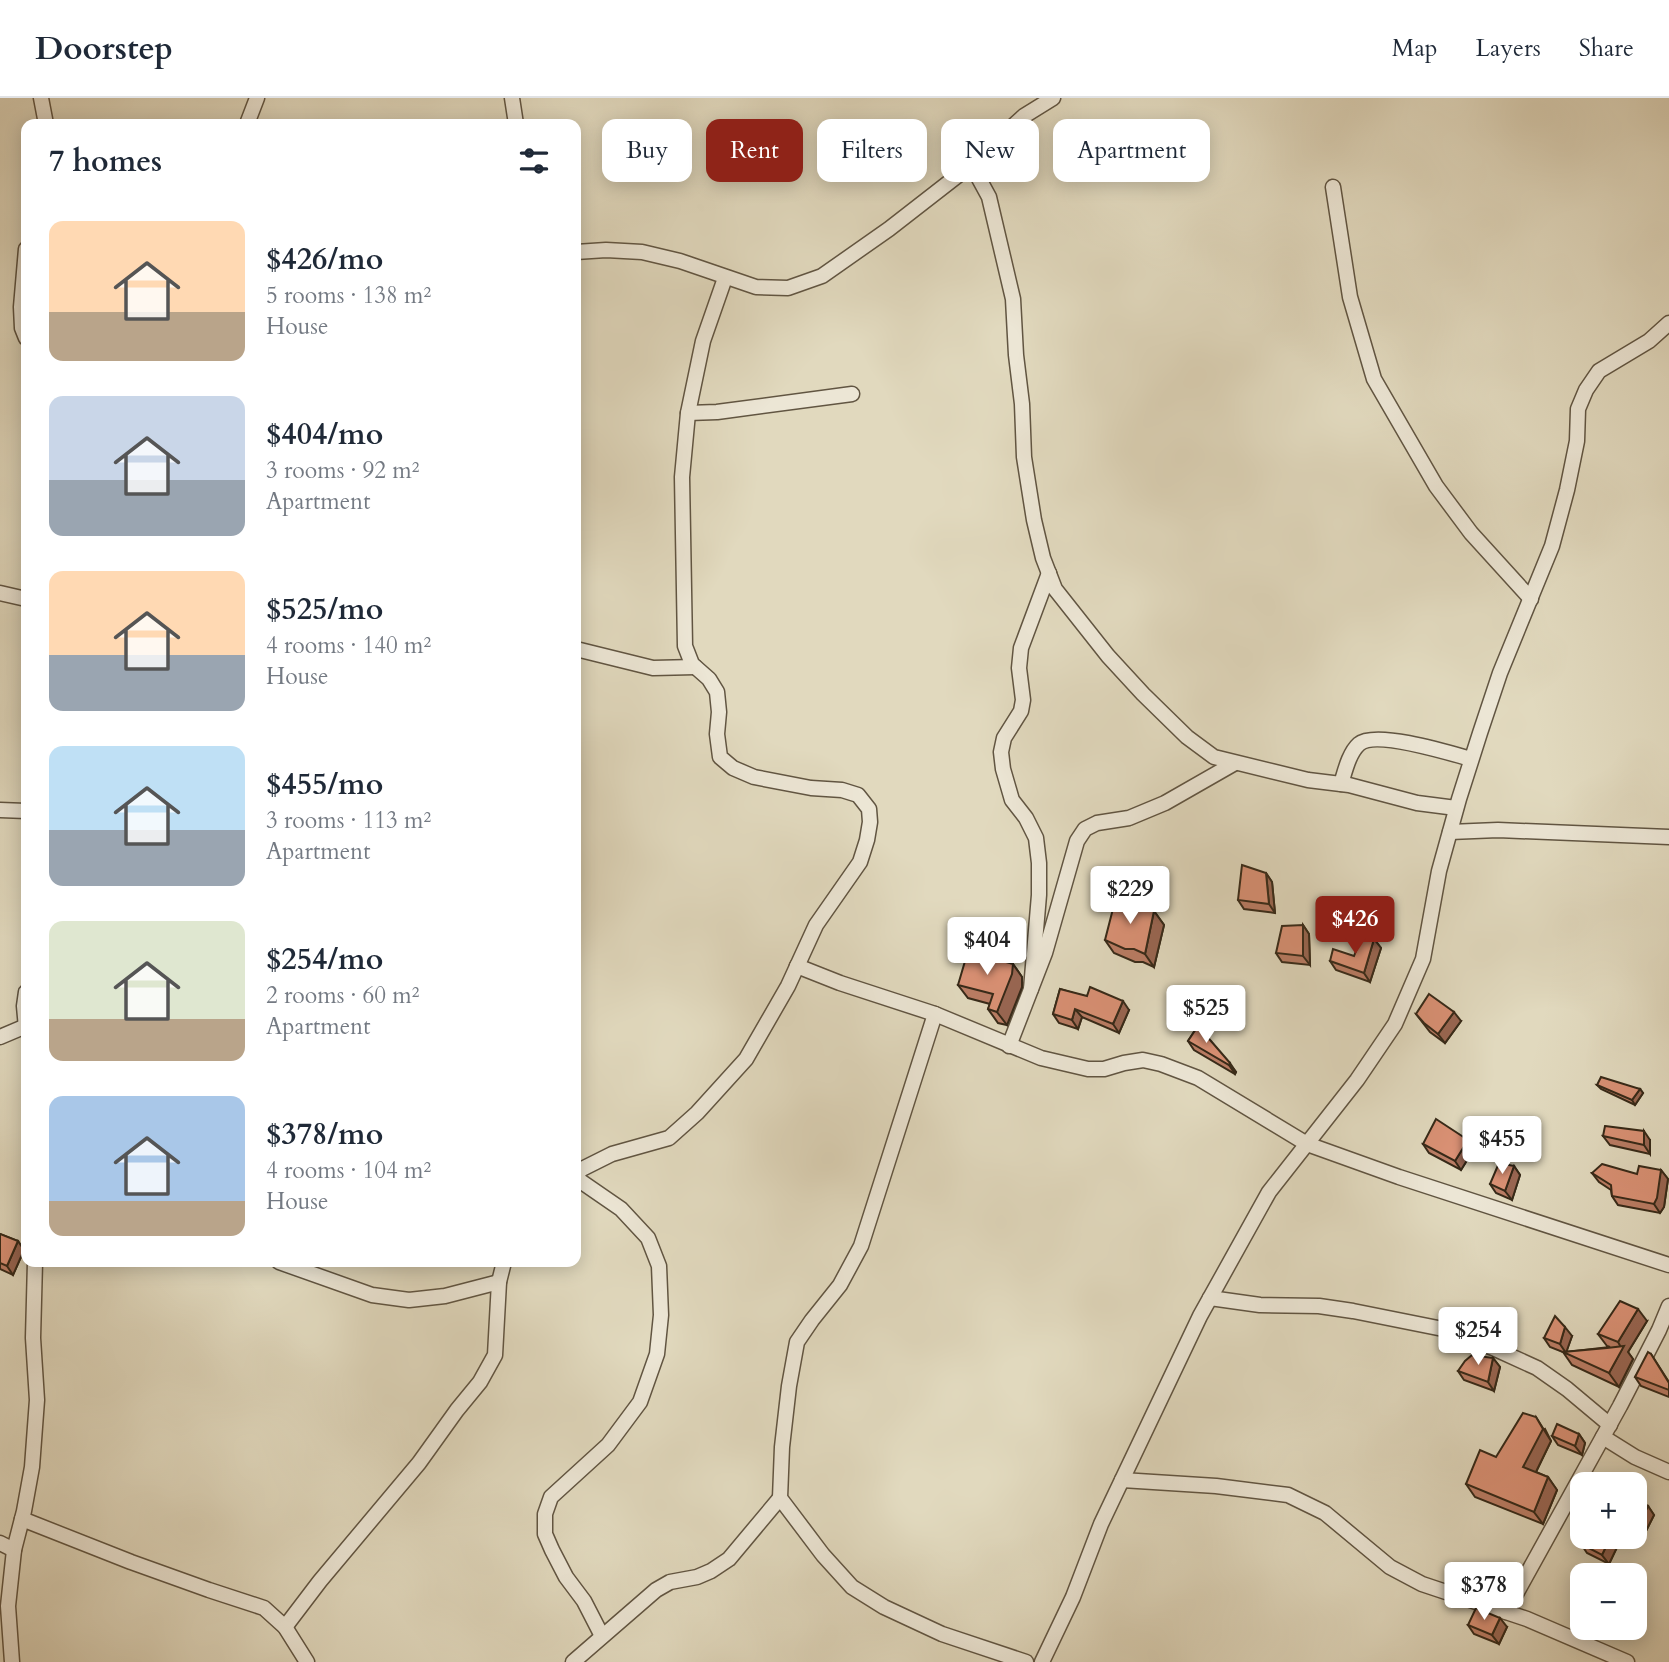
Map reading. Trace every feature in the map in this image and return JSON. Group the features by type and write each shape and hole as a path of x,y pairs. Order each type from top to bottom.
{"street":[{"path":"41,98 45,119"},
{"path":"249,119 257,98"},
{"path":"512,98 515,119"},
{"path":"1021,119 1053,98"},
{"path":"581,252 606,250 642,252 680,261 756,287 788,288 822,276 949,182"},
{"path":"981,182 989,197 1013,299 1024,457 1034,520 1043,558 1055,589 1108,656 1143,694 1201,749 1214,757 1308,780 1341,784 1418,803 1456,808"},
{"path":"1333,187 1350,297 1374,379 1436,486 1471,533 1531,599"},
{"path":"581,1170 612,1154 669,1138 697,1113 747,1059 788,986 816,925 860,862 870,822 869,809 859,795 754,777 733,768 720,757 717,692 709,679 692,664 685,646 682,477 688,413 703,341 725,278"},
{"path":"1042,1662 1073,1597 1101,1524 1200,1316 1269,1192 1357,1080 1395,1024 1423,959 1439,871 1472,758 1500,673 1552,546 1577,441 1578,409 1586,390 1599,372 1649,341 1669,323"},
{"path":"688,413 852,394"},
{"path":"1031,989 1039,895 1038,850 1036,838 1026,818 1012,800 1001,752 1004,738 1021,711 1021,648 1049,573"},
{"path":"0,593 21,598"},
{"path":"581,650 653,668 695,667"},
{"path":"1341,784 1354,750 1361,742 1369,739 1403,742 1472,758"},
{"path":"1009,1046 1052,930 1077,841 1085,829 1097,823 1129,818 1165,803 1235,763"},
{"path":"0,810 21,811"},
{"path":"1450,832 1498,830 1669,837"},
{"path":"797,966 935,1014 1041,1058 1088,1069 1104,1069 1143,1060 1161,1064 1198,1078 1307,1144 1399,1177 1669,1265"},
{"path":"573,1662 656,1590 670,1582 711,1571 729,1559 780,1498 782,1447 797,1342 840,1285 861,1246 935,1014"},
{"path":"0,1037 21,1029"},
{"path":"581,1180 621,1209 648,1238 659,1266 662,1315 657,1354 640,1402 608,1446 551,1497 545,1514 545,1534 552,1550 602,1636"},
{"path":"12,1662 8,1606 14,1550 32,1467 37,1400 33,1338 35,1267"},
{"path":"293,1267 372,1296 409,1300 445,1296 499,1282"},
{"path":"285,1627 419,1463 480,1382 495,1355 502,1267"},
{"path":"1210,1298 1261,1305 1319,1306 1443,1329 1537,1368 1567,1389 1606,1431 1635,1457 1669,1472"},
{"path":"1506,1612 1606,1431 1669,1306"},
{"path":"1122,1480 1216,1486 1288,1495 1325,1513 1390,1567 1422,1584 1527,1619 1627,1662"},
{"path":"780,1498 823,1555 852,1587 884,1607 942,1634 1026,1662"},
{"path":"22,1519 157,1571 264,1608 285,1627 307,1662"},
{"path":"0,1543 14,1550"}],"building":[{"path":"1242,865 1266,873 1269,904 1238,900"},
{"path":"1116,897 1154,911 1145,954 1105,940"},
{"path":"1303,925 1303,956 1276,953 1282,926"},
{"path":"1362,936 1374,939 1364,973 1330,961 1333,949 1354,956"},
{"path":"968,951 1013,964 1012,974 997,1012 988,1009 993,994 958,985"},
{"path":"1090,987 1123,1001 1113,1024 1075,1009 1072,1020 1053,1014 1060,989 1087,996"},
{"path":"1429,994 1454,1012 1438,1034 1416,1014"},
{"path":"1198,1026 1230,1063 1229,1065 1188,1041"},
{"path":"1601,1077 1640,1089 1632,1100 1597,1085"},
{"path":"1436,1119 1468,1140 1455,1161 1423,1144"},
{"path":"1605,1126 1644,1131 1644,1145 1603,1136"},
{"path":"1499,1163 1514,1166 1505,1191 1490,1184"},
{"path":"1602,1164 1637,1174 1639,1166 1661,1170 1654,1204 1612,1196 1611,1185 1592,1173"},
{"path":"0,1234 18,1241 7,1266 0,1263"},
{"path":"1620,1301 1638,1309 1618,1342 1598,1334"},
{"path":"1555,1316 1565,1327 1560,1344 1544,1338"},
{"path":"1624,1346 1609,1373 1563,1352 1607,1348"},
{"path":"1648,1352 1669,1383 1669,1390 1635,1377"},
{"path":"1472,1355 1493,1358 1488,1382 1458,1371"},
{"path":"1523,1413 1536,1417 1543,1429 1523,1467 1548,1477 1534,1512 1466,1484 1480,1450 1496,1457"},
{"path":"1557,1424 1579,1434 1575,1446 1552,1436"},
{"path":"1591,1549 1605,1549 1602,1555"},
{"path":"1476,1608 1500,1618 1492,1635 1468,1625"}]}
